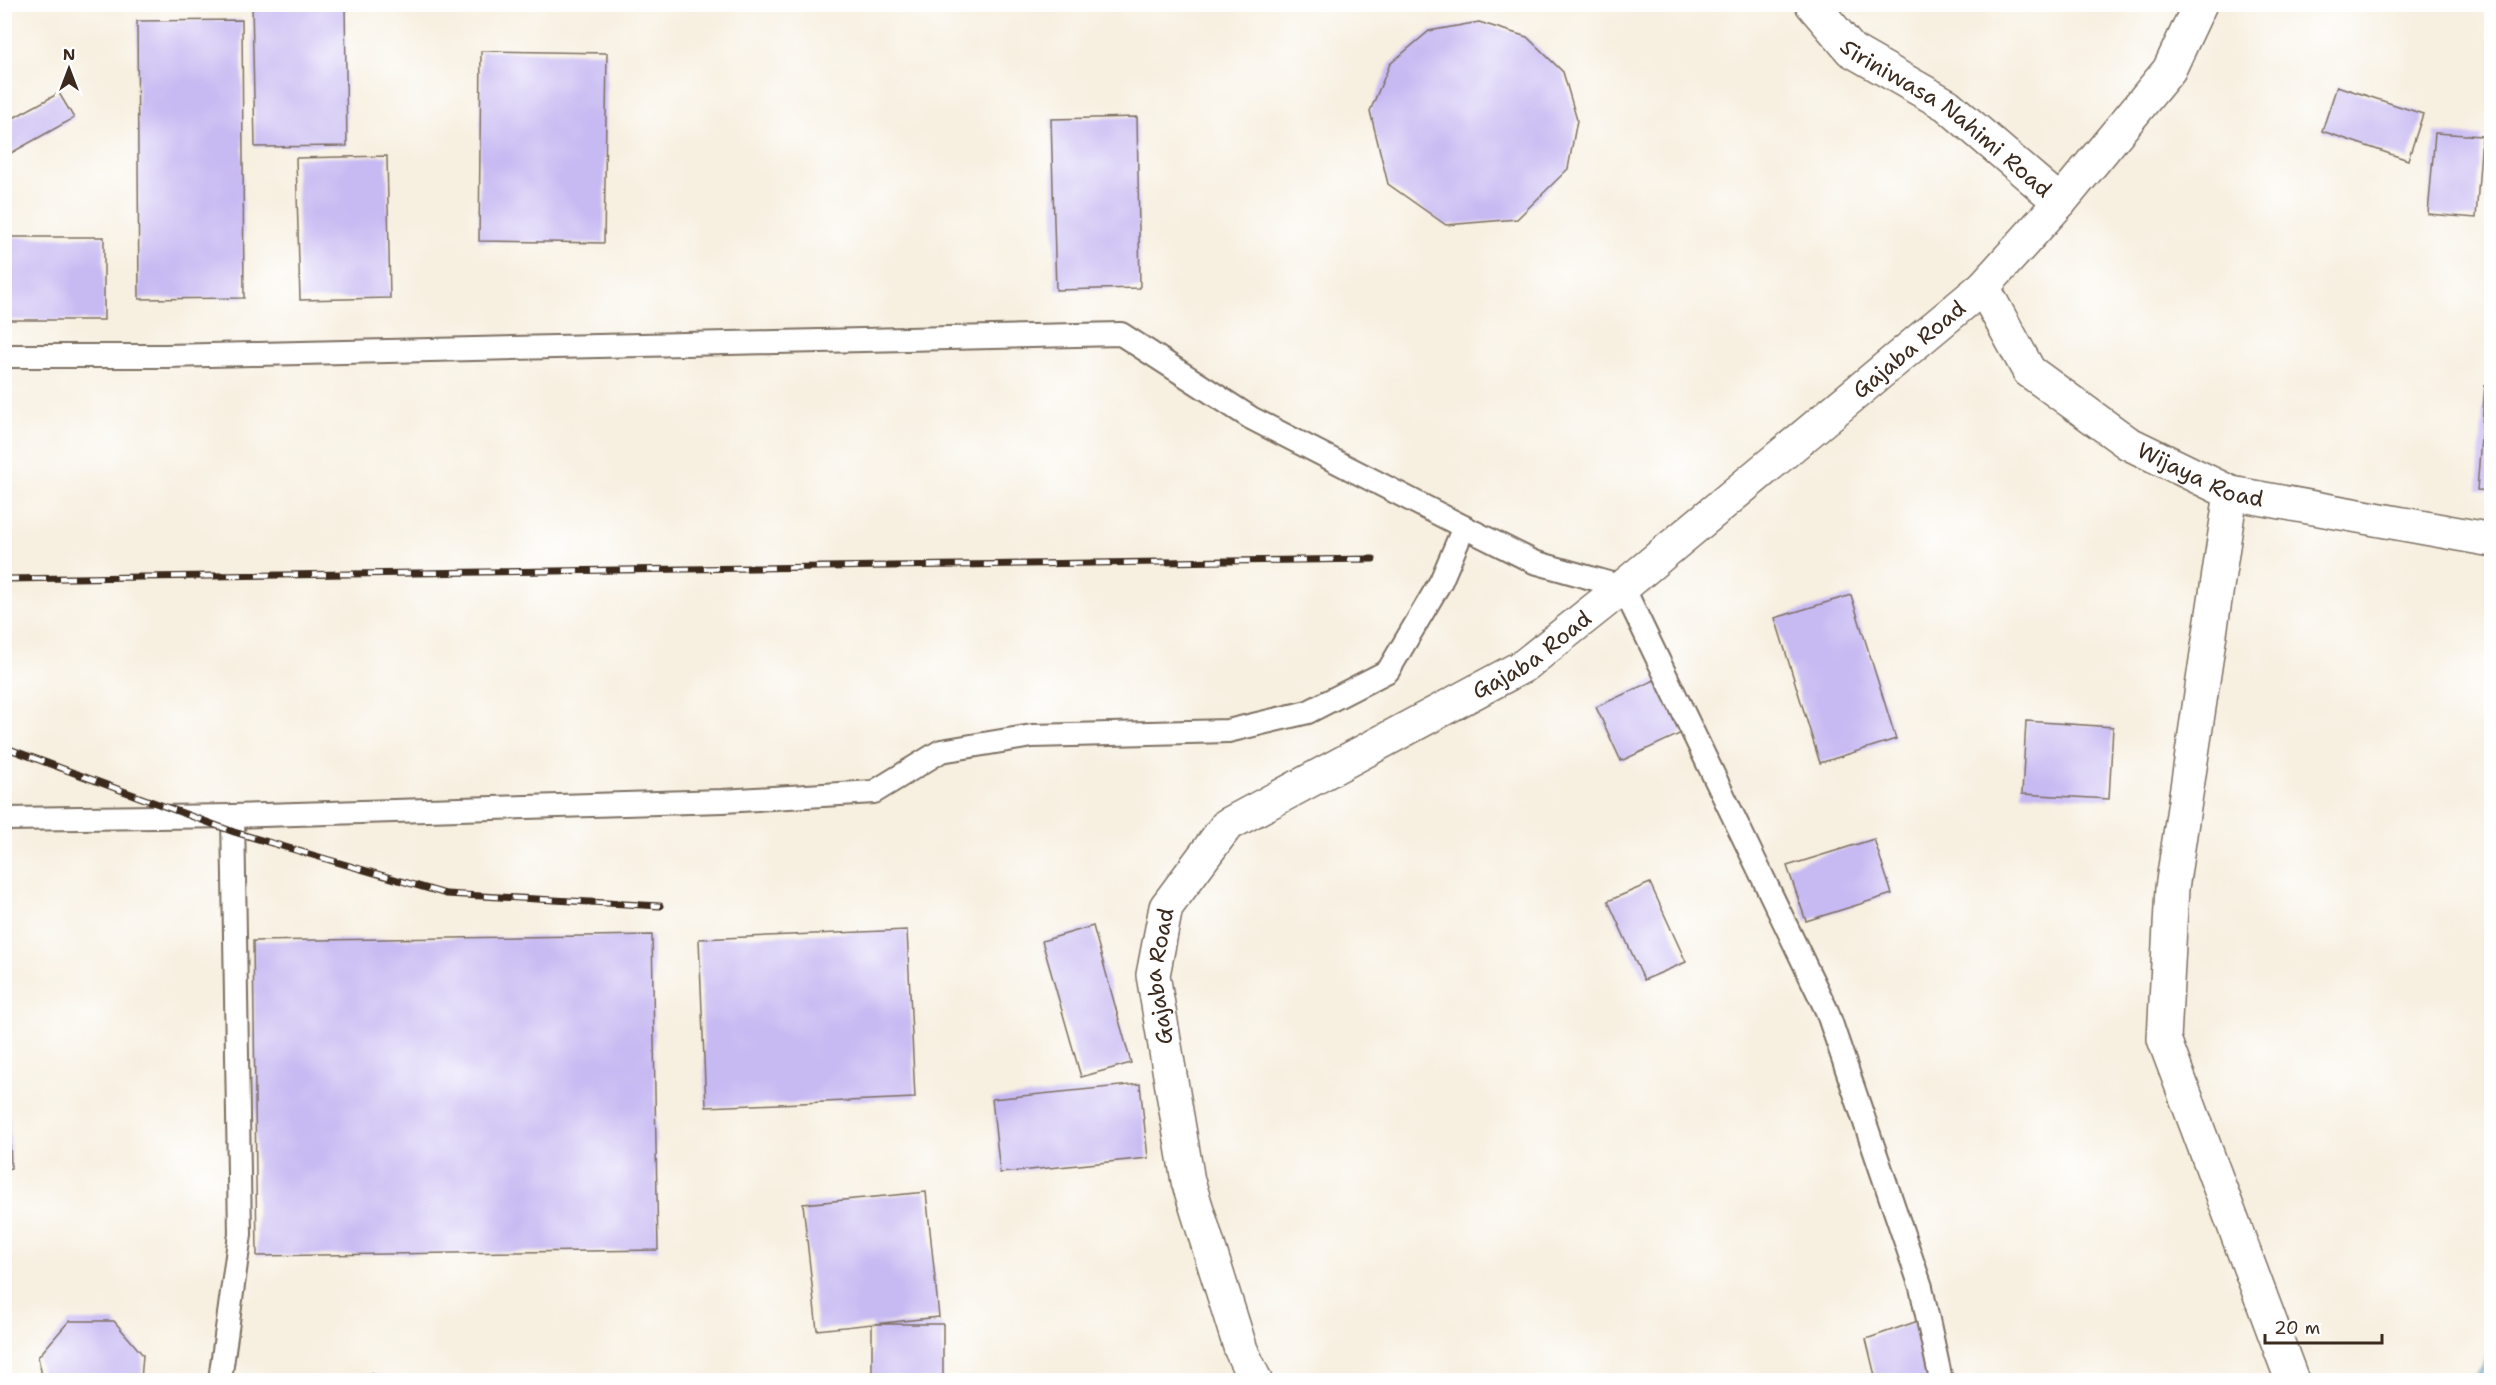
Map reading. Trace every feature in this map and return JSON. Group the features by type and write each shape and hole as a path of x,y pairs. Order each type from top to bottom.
{"main road":[{"name":"Siriniwasa Nahimi Road","path":"1812,4 1851,50 1947,105 2060,202"},
{"name":"Gajaba Road","path":"1255,1380 1241,1350 1188,1181 1153,975 1166,907 1227,825 1526,665 1983,287 2060,202 2169,70 2199,4"},
{"name":"Wijaya Road","path":"1983,287 2029,371 2128,443 2231,493 2492,540"},
{"path":"2231,493 2172,888 2164,1039 2292,1380"}],"lane":[{"path":"4,356 190,355 1121,334 1251,418 1464,527 1534,562 1623,587 1827,1011 1921,1287 1941,1380"},
{"path":"4,819 233,816 723,801 874,792 941,751 1032,736 1228,731 1308,712 1388,671 1441,581 1464,527"},
{"path":"220,1380 240,1234 233,816"}],"water":[{"path":"2491,1351 2491,1380 2474,1380 2474,1379"}],"building":[{"path":"252,4 345,4 347,146 255,147"},
{"path":"242,20 244,298 139,299 137,21"},
{"path":"1479,22 1527,37 1563,72 1577,120 1568,169 1517,219 1446,225 1388,184 1370,111 1390,64 1429,31"},
{"path":"481,51 607,53 604,243 479,241"},
{"path":"2337,86 2423,114 2408,160 2322,131"},
{"path":"59,93 74,118 4,157 4,123"},
{"path":"1137,117 1140,288 1056,290 1051,119"},
{"path":"2435,133 2482,136 2476,218 2428,214"},
{"path":"387,156 390,298 300,300 296,158"},
{"path":"4,237 104,237 104,320 4,320"},
{"path":"2485,385 2492,386 2492,491 2477,490"},
{"path":"1851,595 1896,739 1820,763 1775,618"},
{"path":"1659,678 1684,732 1621,761 1596,707"},
{"path":"2026,721 2113,727 2109,799 2022,794"},
{"path":"1874,839 1892,894 1806,921 1787,866"},
{"path":"1650,883 1686,962 1644,980 1608,901"},
{"path":"1093,926 1131,1063 1081,1077 1042,941"},
{"path":"907,930 915,1098 706,1107 699,939"},
{"path":"652,935 658,1250 257,1256 253,941"},
{"path":"1140,1084 1148,1158 1000,1173 992,1099"},
{"path":"4,1113 9,1113 11,1168 4,1170"},
{"path":"926,1192 939,1317 874,1324 943,1324 943,1380 872,1380 872,1324 817,1330 803,1204"},
{"path":"69,1321 114,1321 143,1355 141,1380 43,1380 38,1357"},
{"path":"1918,1321 1933,1380 1876,1380 1866,1339"},
{"path":"370,1374 404,1379 404,1380 358,1380"}],"railway":[{"path":"4,579 1373,559"},
{"path":"4,747 234,832 446,894 660,906"}]}
